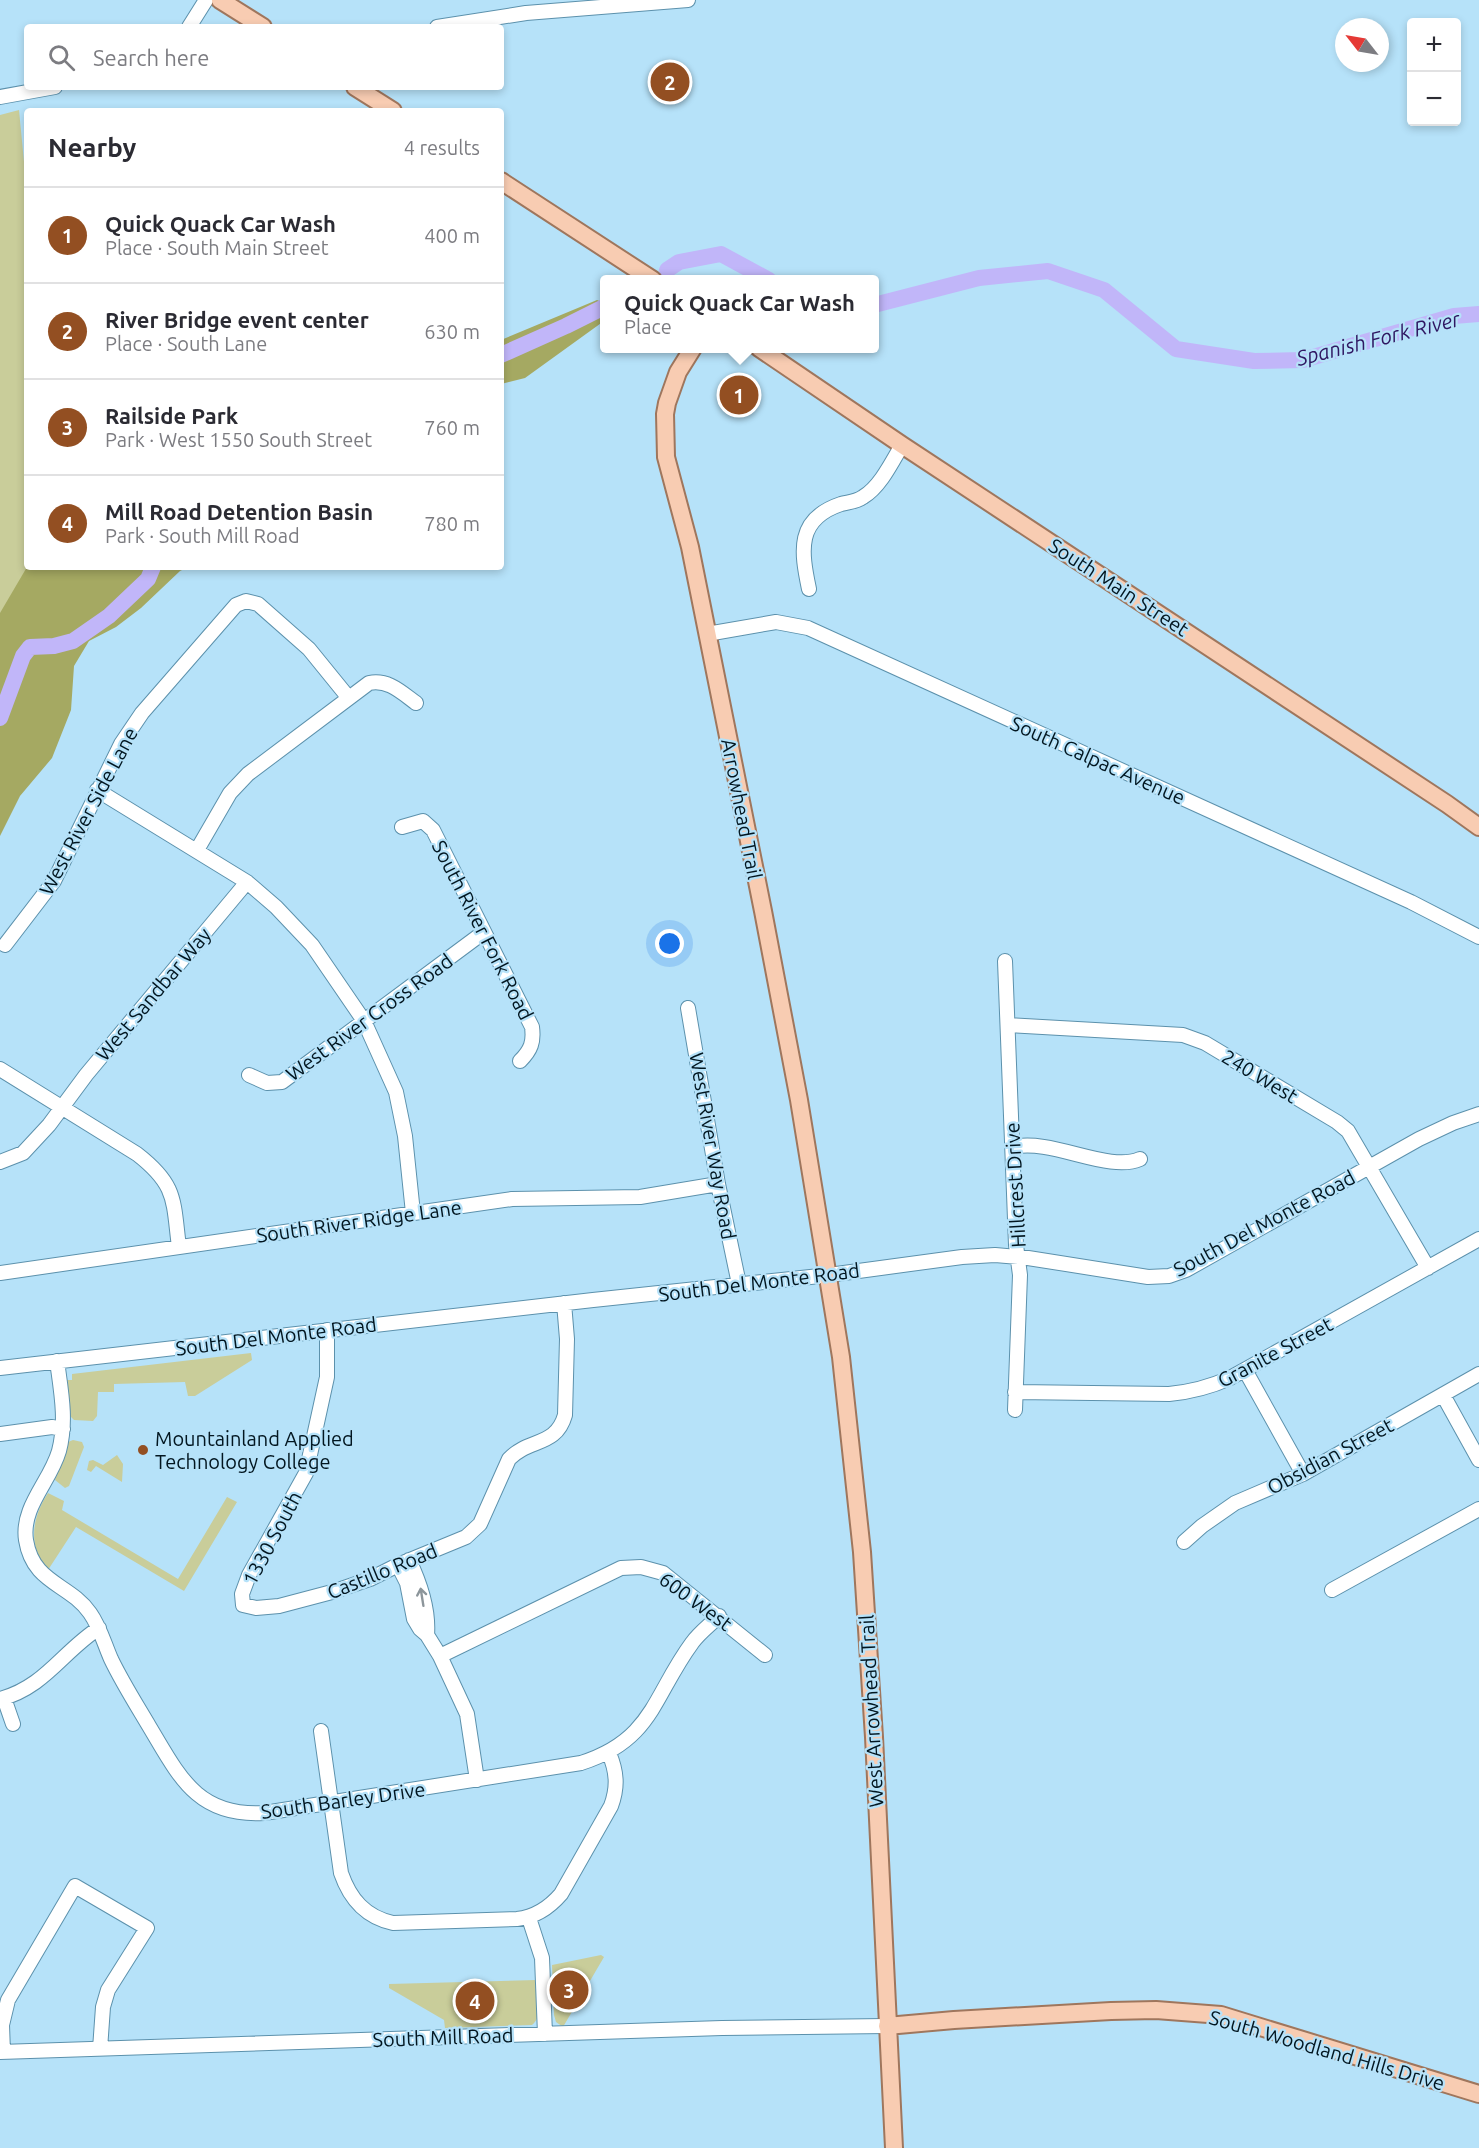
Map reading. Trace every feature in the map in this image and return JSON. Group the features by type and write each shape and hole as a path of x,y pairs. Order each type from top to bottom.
{"main road":[{"path":"220,0 258,24"},
{"path":"360,90 388,108"},
{"path":"504,183 647,275"},
{"name":"Arrowhead Trail","path":"690,353 678,372 667,403 666,457 690,547 763,911 829,1275"},
{"name":"South Main Street","path":"766,353 1479,827"},
{"name":"West Arrowhead Trail","path":"829,1275 848,1409 862,1552 874,1737 894,2148"},
{"name":"South Woodland Hills Drive","path":"887,2026 1111,2011 1156,2010 1221,2015 1479,2094"}],"street":[{"path":"191,24 207,0"},
{"path":"456,24 526,13 688,0"},
{"path":"0,97 38,90"},
{"path":"809,589 802,546 816,518 870,492 902,445"},
{"name":"West River Side Lane","path":"5,945 54,881 121,744 142,713 236,605 246,601 258,604 296,635 348,697"},
{"name":"South Calpac Avenue","path":"707,634 776,622 808,628 1411,902 1479,937"},
{"path":"197,850 230,793 248,774 348,697 369,683 379,681 390,685 416,703"},
{"path":"98,790 247,882 276,907 312,945 364,1021 396,1092 405,1136 413,1213"},
{"name":"South River Fork Road","path":"402,827 423,821 433,830 532,1027 534,1041 529,1052 520,1061"},
{"name":"West Sandbar Way","path":"0,1162 23,1153 49,1125 86,1075 247,882"},
{"name":"West River Cross Road","path":"249,1075 267,1083 282,1082 484,932"},
{"name":"Hillcrest Drive","path":"1005,961 1016,1245 1020,1275 1015,1410"},
{"name":"West River Way Road","path":"688,1008 718,1184 739,1284"},
{"name":"240 West","path":"1008,1025 1183,1035 1200,1040 1343,1126 1353,1137 1428,1268"},
{"path":"0,1069 137,1154 154,1167 170,1190 178,1247"},
{"name":"South Del Monte Road","path":"0,1368 829,1275 962,1257 1018,1257 1138,1276 1169,1276 1186,1270 1436,1130 1479,1114"},
{"path":"1013,1147 1035,1145 1121,1163 1140,1159"},
{"name":"South River Ridge Lane","path":"0,1273 512,1199 640,1197 718,1184"},
{"name":"Granite Street","path":"1015,1392 1154,1395 1181,1393 1217,1384 1479,1239"},
{"name":"Castillo Road","path":"243,1605 256,1608 279,1606 332,1592 370,1579 466,1537 480,1524 509,1459 528,1444 546,1440 562,1426 565,1415 567,1357 564,1303"},
{"name":"1330 South","path":"243,1605 242,1594 249,1575 306,1473 327,1377 327,1330"},
{"path":"0,1434 52,1428 63,1429 63,1408 57,1361"},
{"path":"1245,1370 1303,1474"},
{"name":"Obsidian Street","path":"1185,1542 1202,1526 1235,1503 1303,1474 1479,1374"},
{"path":"1443,1395 1479,1460"},
{"name":"South Barley Drive","path":"63,1429 51,1470 30,1509 26,1531 29,1551 43,1576 82,1604 99,1628 121,1679 176,1773 203,1799 222,1809 252,1814 331,1804 581,1763 609,1753 629,1738 644,1722 693,1642 718,1616"},
{"path":"1332,1590 1479,1509"},
{"path":"404,1563 414,1619 440,1656 467,1714 477,1780"},
{"name":"600 West","path":"440,1656 621,1568 641,1567 663,1573 765,1655"},
{"path":"13,1724 2,1699 20,1693 35,1684 53,1670 82,1639 99,1628"},
{"path":"321,1731 341,1873 345,1884 353,1899 365,1911 376,1918 393,1923 530,1918 544,1910 561,1894 611,1806 616,1792 617,1779 609,1753"},
{"path":"1,2052 8,2000 75,1886 147,1928 108,1990 103,2007 100,2049"},
{"path":"530,1918 542,1958 545,2034"},
{"name":"South Mill Road","path":"1,2052 734,2028 887,2026"}],"green space":[{"path":"19,110 24,162 24,570 26,570 0,692 0,115"},
{"path":"597,300 600,301 600,324 525,378 504,383 504,339"},
{"path":"25,570 182,570 141,608 116,627 89,641 74,666 71,710 52,758 20,796 0,836 0,613"},
{"path":"251,1353 252,1360 195,1396 188,1396 185,1382 114,1384 114,1392 98,1392 97,1416 93,1421 74,1420 70,1416 67,1380 72,1380 72,1374"},
{"path":"73,1440 82,1442 84,1447 69,1486 65,1488 55,1480 68,1442"},
{"path":"117,1455 123,1464 122,1482 96,1466 91,1472 87,1470 89,1461 93,1460 103,1465"},
{"path":"48,1493 64,1501 62,1510 178,1579 227,1497 237,1502 184,1591 76,1527 48,1570 37,1552 34,1532 38,1512"},
{"path":"601,1955 604,1957 563,2027 556,2022 554,2015 552,1965"},
{"path":"537,1980 539,2010 536,2021 532,2025 445,2028 444,2020 389,1988 389,1984"}],"waterway":[{"name":"Spanish Fork River","path":"667,270 679,262 721,254 760,275"},
{"name":"Spanish Fork River","path":"879,304 979,278 1048,271 1104,290 1176,349 1254,361 1303,360 1454,316 1479,314"},
{"name":"Spanish Fork River","path":"504,354 600,309"},
{"name":"Spanish Fork River","path":"0,718 23,656 30,647 54,646 73,641 109,616 148,579 152,570"}],"place":[{"name":"River Bridge event center","path":"670,82"},
{"name":"Quick Quack Car Wash","path":"739,395"},
{"name":"Mountainland Applied Technology College","path":"143,1450"},
{"name":"Railside Park","path":"569,1990"},
{"name":"Mill Road Detention Basin","path":"475,2001"}]}
